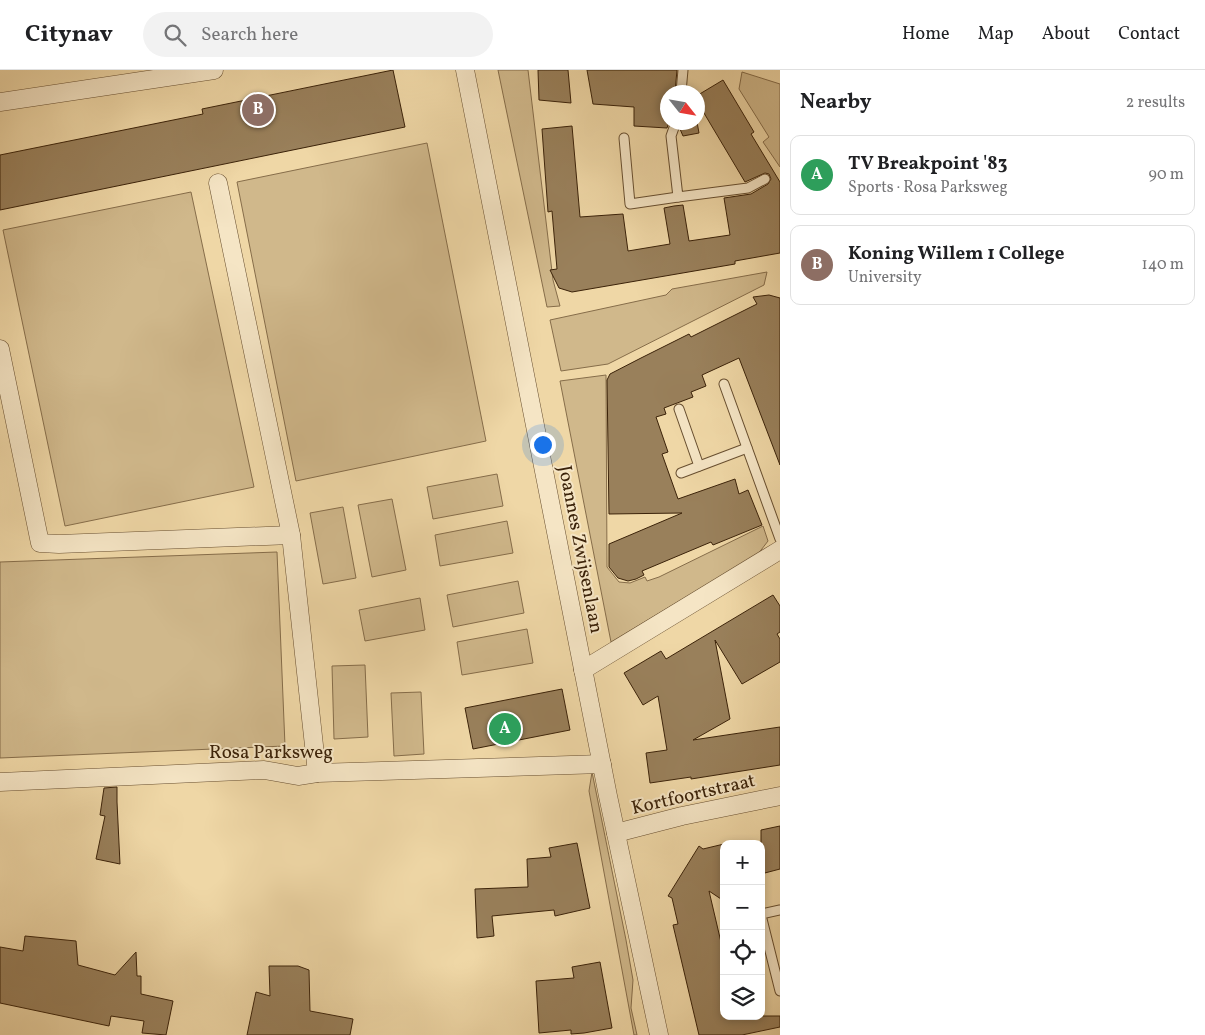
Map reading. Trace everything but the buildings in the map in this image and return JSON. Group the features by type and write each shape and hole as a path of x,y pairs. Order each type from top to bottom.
{"street":[{"path":"0,102 214,70"},
{"name":"Joannes Zwijsenlaan","path":"465,70 583,670 659,1035"},
{"path":"218,183 291,535 317,773"},
{"path":"0,349 40,543 59,544 291,535"},
{"path":"583,670 780,550"},
{"name":"Rosa Parksweg","path":"0,782 264,770 298,776 317,773 602,764"},
{"name":"Kortfoortstraat","path":"616,833 682,816 780,796"}],"lane":[{"path":"682,85 683,70"},
{"path":"673,130 671,136 678,198"},
{"path":"624,138 630,204 748,188 765,179"},
{"path":"724,384 780,539"},
{"path":"679,409 699,466"},
{"path":"681,473 747,448"},
{"path":"765,914 780,910"},
{"path":"765,930 780,991"}],"shaded area":[{"path":"498,70 528,70 553,280 560,306 547,307"},
{"path":"742,72 780,84 780,167 763,142 769,137 739,89"},
{"path":"427,143 486,441 296,481 237,182"},
{"path":"191,192 254,487 65,526 3,230"},
{"path":"767,272 764,285 608,364 561,371 550,320 666,295 672,289"},
{"path":"606,375 607,567 619,582 630,583 645,577 647,581 659,577 763,526 768,541 758,554 611,642 560,381"},
{"path":"497,474 503,506 433,519 427,487"},
{"path":"392,499 406,570 372,577 358,505"},
{"path":"343,507 356,578 323,584 310,513"},
{"path":"507,521 513,553 440,566 435,535"},
{"path":"277,552 285,746 0,758 0,562"},
{"path":"518,581 524,613 453,627 447,595"},
{"path":"420,598 425,630 365,641 359,610"},
{"path":"527,629 533,663 462,675 457,642"},
{"path":"365,665 368,737 334,739 332,666"},
{"path":"421,692 424,754 394,756 391,693"},
{"path":"592,772 633,980 631,1008 637,1035 634,1035 589,791"}],"place":[{"name":"Koning Willem 1 College","path":"258,110"},
{"name":"TV Breakpoint '83","path":"505,729"}]}
